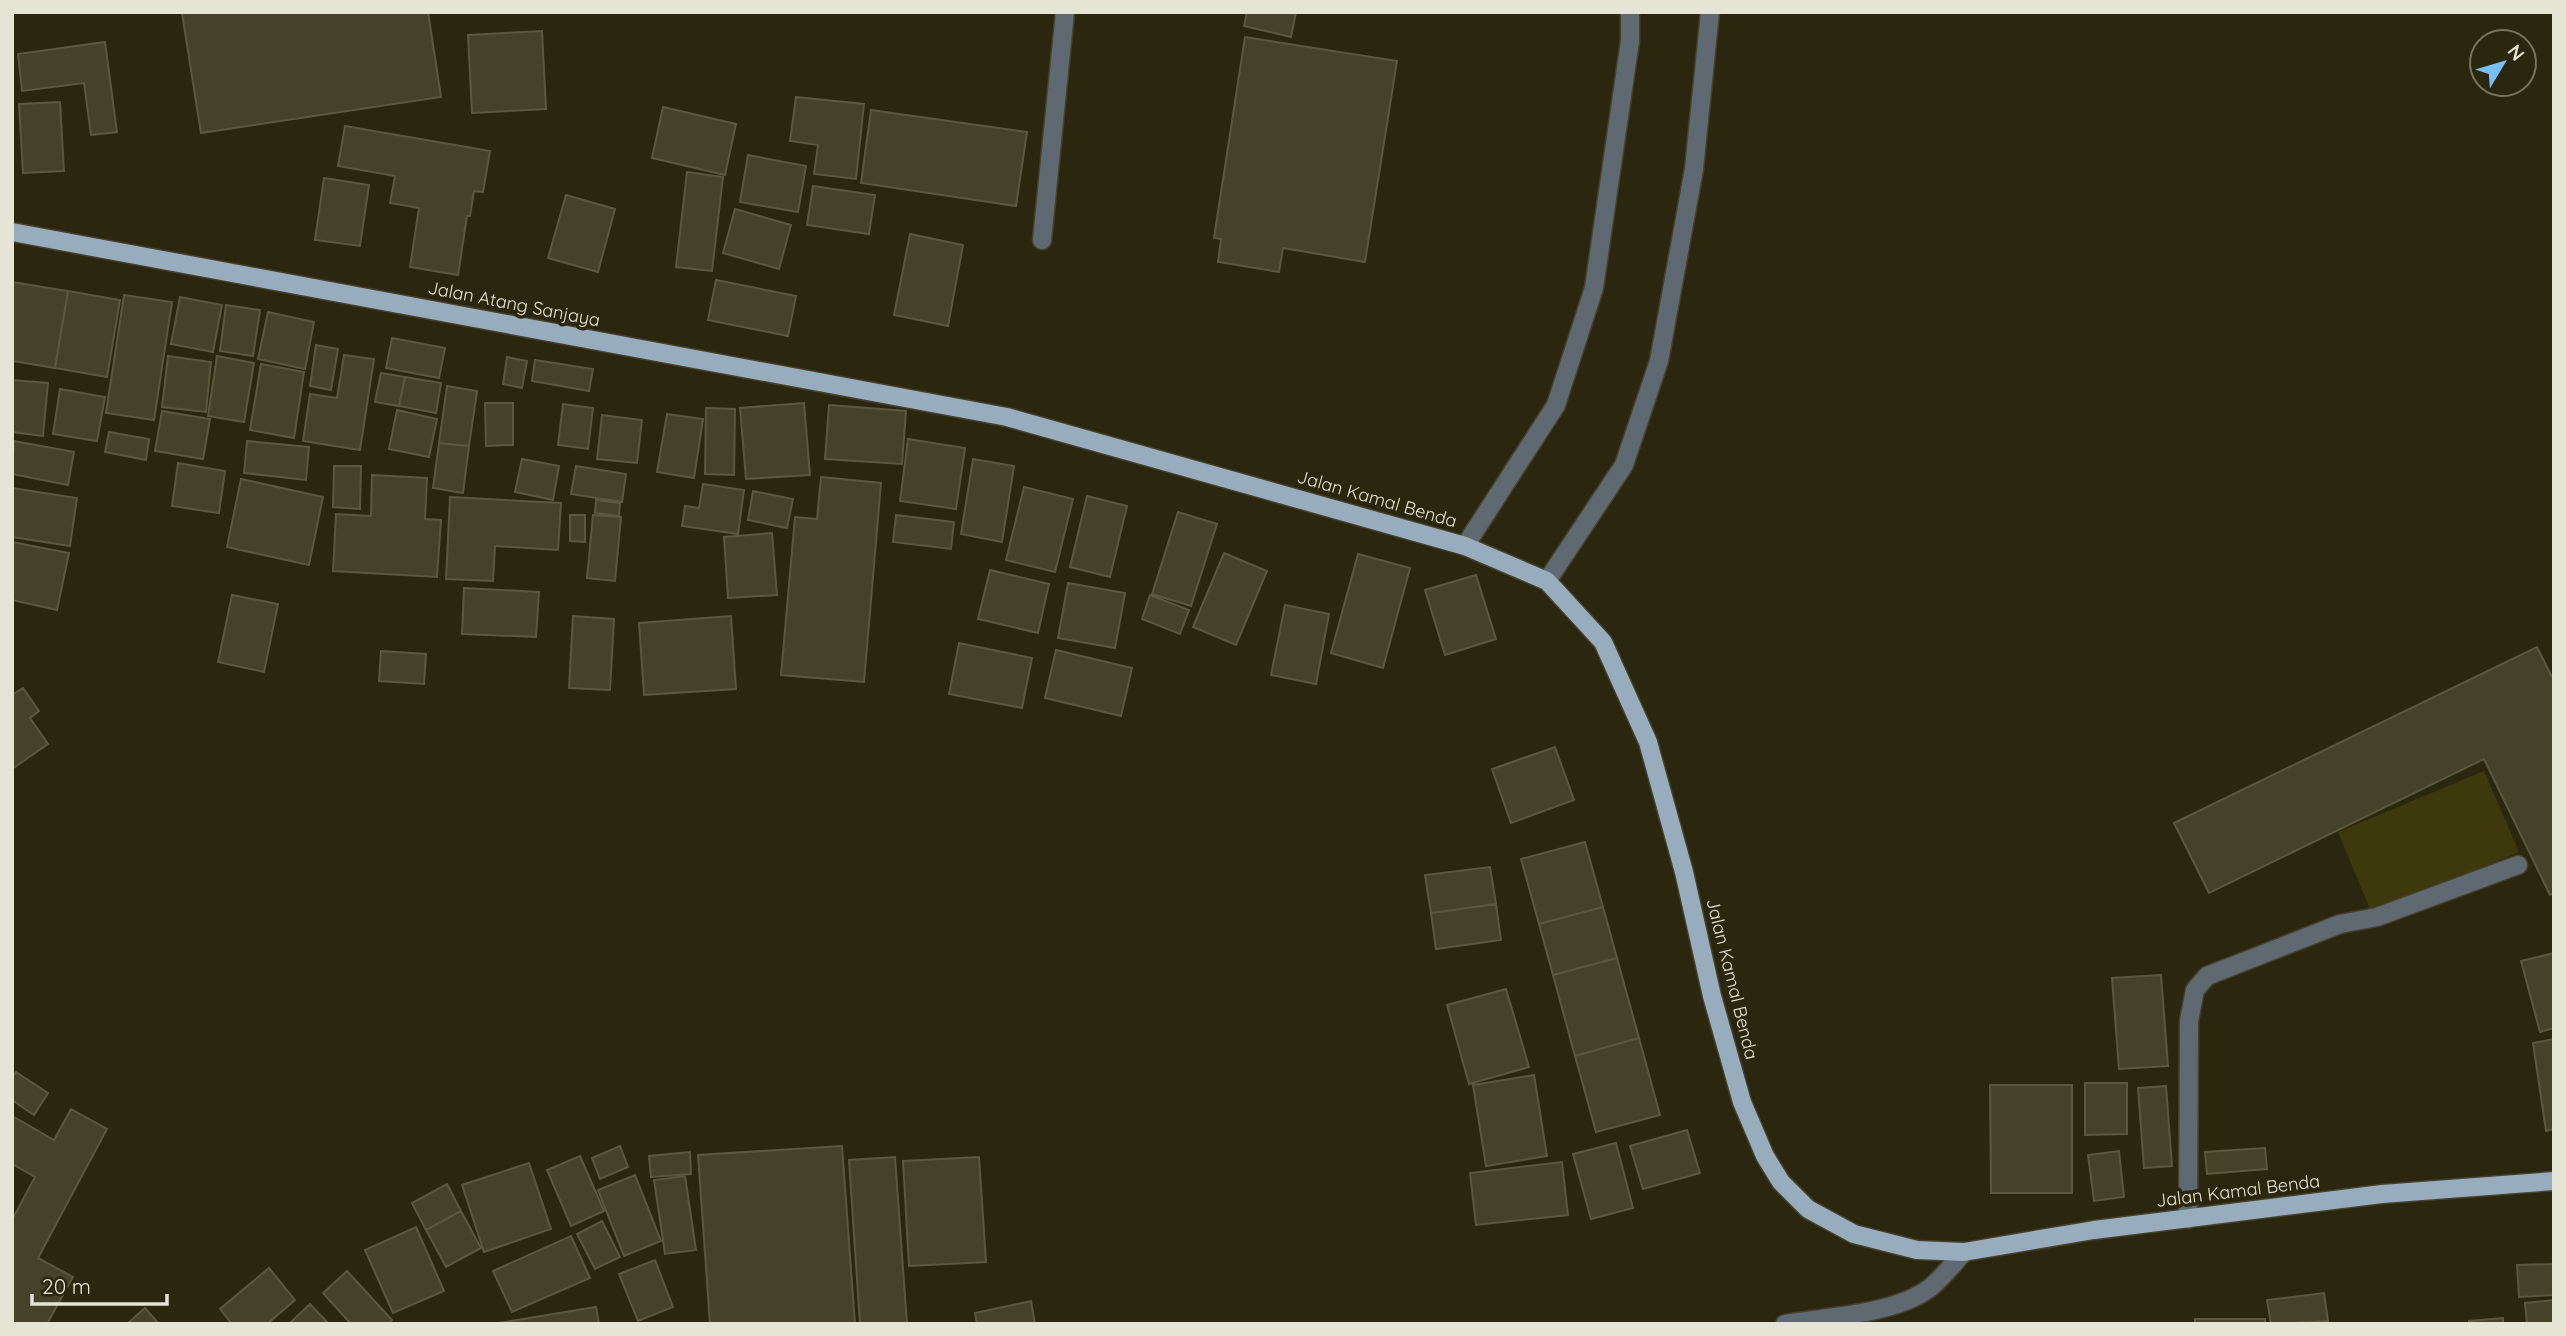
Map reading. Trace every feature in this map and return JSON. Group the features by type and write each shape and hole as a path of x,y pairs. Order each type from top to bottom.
{"main road":[{"name":"Jalan Atang Sanjaya","path":"12,232 1007,417"},
{"name":"Jalan Kamal Benda","path":"1007,417 1465,546 1547,581 1604,642 1648,742 1742,1102 1765,1156 1781,1182 1808,1209 1854,1234 1917,1250 1965,1252 2094,1230 2382,1194 2554,1181"}],"street":[{"path":"1042,240 1065,12"},
{"path":"1465,546 1556,405 1594,288 1630,41 1630,12"},
{"path":"1547,581 1623,465 1659,361 1694,169 1710,12"},
{"path":"2188,1219 2189,1021 2195,990 2207,976 2340,924 2377,917 2518,865"},
{"path":"1785,1324 1893,1306 1932,1287 1965,1252"}],"shaded area":[{"path":"2484,771 2519,852 2372,914 2338,832"}],"building":[{"path":"428,12 441,97 201,133 182,13"},
{"path":"1247,12 1296,12 1291,37 1244,26"},
{"path":"542,31 546,109 472,113 468,35"},
{"path":"1245,37 1397,61 1365,262 1283,248 1279,272 1218,262 1221,239 1214,238"},
{"path":"105,42 117,132 91,135 84,83 22,91 18,54"},
{"path":"796,97 864,104 856,179 814,174 818,145 790,141"},
{"path":"60,102 64,171 23,173 19,104"},
{"path":"663,107 736,124 725,175 652,158"},
{"path":"871,110 1027,132 1016,206 861,183"},
{"path":"345,126 490,151 483,192 474,191 470,216 467,216 458,275 410,267 419,208 390,203 395,176 338,166"},
{"path":"748,155 806,166 798,212 740,202"},
{"path":"687,172 723,177 712,271 676,267"},
{"path":"324,178 369,185 360,246 315,240"},
{"path":"813,186 875,195 869,234 807,225"},
{"path":"566,195 615,209 598,272 548,258"},
{"path":"735,209 791,225 779,269 723,253"},
{"path":"910,234 963,245 948,326 894,315"},
{"path":"716,280 796,296 788,336 708,320"},
{"path":"12,282 68,291 55,368 12,361"},
{"path":"68,291 120,300 107,377 55,368"},
{"path":"124,295 172,302 154,420 106,413"},
{"path":"180,297 222,305 213,352 171,344"},
{"path":"226,305 260,310 253,356 220,351"},
{"path":"268,312 314,322 305,369 258,359"},
{"path":"392,338 445,348 439,378 386,368"},
{"path":"316,345 338,349 331,390 310,386"},
{"path":"344,355 374,359 360,450 303,441 310,394 337,398"},
{"path":"168,356 211,362 206,412 162,407"},
{"path":"217,356 254,363 244,422 208,416"},
{"path":"507,357 527,361 522,388 503,384"},
{"path":"535,360 593,369 589,391 532,381"},
{"path":"261,364 304,372 294,438 250,430"},
{"path":"381,373 405,377 399,406 375,402"},
{"path":"405,377 441,383 436,413 399,406"},
{"path":"12,380 48,383 43,436 12,432"},
{"path":"447,386 477,391 469,446 439,443"},
{"path":"60,389 105,397 97,441 53,434"},
{"path":"485,403 513,403 513,445 486,446"},
{"path":"804,403 810,475 746,479 740,408"},
{"path":"563,404 593,408 588,449 558,445"},
{"path":"829,405 906,411 902,464 825,459"},
{"path":"706,408 735,409 734,475 705,474"},
{"path":"397,410 437,419 429,457 389,449"},
{"path":"162,411 210,419 203,459 155,451"},
{"path":"667,414 703,419 694,478 657,472"},
{"path":"602,415 642,420 637,463 597,459"},
{"path":"109,432 149,439 146,460 105,452"},
{"path":"908,439 965,448 956,509 900,501"},
{"path":"14,441 74,452 68,485 12,474"},
{"path":"247,441 309,447 306,480 244,473"},
{"path":"439,443 469,446 463,493 433,488"},
{"path":"522,459 559,466 553,500 515,492"},
{"path":"973,459 1014,466 1002,542 961,534"},
{"path":"178,463 225,471 219,513 172,506"},
{"path":"334,466 361,466 360,509 333,507"},
{"path":"576,466 626,474 622,502 571,494"},
{"path":"372,475 427,478 425,519 441,520 437,577 333,571 336,514 371,516"},
{"path":"821,477 881,483 864,682 781,675 795,517 817,519"},
{"path":"241,479 323,497 309,565 227,547"},
{"path":"703,484 744,490 738,534 682,526 685,506 699,508"},
{"path":"1024,487 1073,499 1055,572 1006,560"},
{"path":"12,488 77,498 70,546 12,537"},
{"path":"753,491 793,499 787,528 748,520"},
{"path":"1087,496 1127,506 1110,577 1070,567"},
{"path":"450,497 561,503 558,550 495,546 493,581 446,579"},
{"path":"596,500 620,503 619,516 595,513"},
{"path":"1178,512 1217,524 1191,606 1152,594"},
{"path":"570,515 585,515 585,542 570,541"},
{"path":"593,515 621,517 615,581 587,578"},
{"path":"896,515 954,522 951,549 893,542"},
{"path":"772,533 777,595 728,598 724,537"},
{"path":"12,542 69,553 57,610 12,600"},
{"path":"1224,553 1267,571 1236,645 1193,627"},
{"path":"1358,554 1410,568 1383,668 1331,653"},
{"path":"990,570 1049,584 1038,633 978,619"},
{"path":"1476,575 1496,639 1445,655 1425,590"},
{"path":"1068,583 1125,593 1115,648 1058,638"},
{"path":"464,588 539,592 536,637 462,634"},
{"path":"232,595 278,604 264,672 218,662"},
{"path":"1150,595 1189,610 1180,634 1142,619"},
{"path":"1285,605 1329,614 1316,684 1271,675"},
{"path":"573,616 614,619 610,690 569,688"},
{"path":"731,616 736,689 644,695 639,623"},
{"path":"959,643 1032,658 1022,708 949,694"},
{"path":"2537,647 2554,681 2554,893 2550,895 2484,759 2209,893 2174,823"},
{"path":"1056,650 1132,668 1121,716 1045,698"},
{"path":"381,651 426,654 424,684 379,681"},
{"path":"23,688 39,711 30,718 48,744 12,769 12,695"},
{"path":"1555,747 1574,800 1511,823 1492,769"},
{"path":"1585,842 1603,907 1539,924 1521,859"},
{"path":"1490,867 1496,904 1431,913 1425,875"},
{"path":"1496,904 1501,940 1436,949 1431,913"},
{"path":"1603,907 1617,958 1553,975 1539,924"},
{"path":"2554,953 2554,1028 2540,1032 2521,961"},
{"path":"1617,958 1639,1038 1575,1056 1553,975"},
{"path":"2161,975 2168,1066 2119,1069 2112,978"},
{"path":"1506,989 1529,1067 1469,1084 1447,1005"},
{"path":"1639,1038 1660,1115 1596,1132 1575,1056"},
{"path":"2554,1039 2554,1129 2546,1131 2533,1043"},
{"path":"16,1072 48,1093 34,1115 12,1100 12,1078"},
{"path":"1534,1075 1547,1156 1486,1166 1473,1085"},
{"path":"2085,1083 2127,1083 2127,1134 2085,1135"},
{"path":"1990,1085 2072,1085 2072,1193 1991,1193"},
{"path":"2166,1086 2172,1166 2144,1168 2138,1088"},
{"path":"71,1109 107,1129 38,1258 73,1277 47,1324 12,1324 12,1220 35,1177 12,1164 12,1116 54,1140"},
{"path":"1687,1130 1700,1173 1643,1189 1630,1146"},
{"path":"1616,1143 1633,1208 1591,1219 1573,1154"},
{"path":"620,1146 628,1167 600,1179 592,1158"},
{"path":"842,1146 855,1324 710,1324 698,1155"},
{"path":"2265,1148 2267,1169 2207,1174 2205,1152"},
{"path":"2119,1151 2124,1197 2094,1201 2088,1155"},
{"path":"690,1152 691,1174 651,1177 649,1156"},
{"path":"580,1156 604,1211 571,1226 547,1170"},
{"path":"895,1157 907,1324 860,1324 849,1160"},
{"path":"979,1157 986,1262 909,1266 903,1161"},
{"path":"1562,1162 1568,1215 1476,1225 1470,1173"},
{"path":"529,1163 551,1229 484,1252 462,1185"},
{"path":"635,1175 661,1241 624,1256 598,1190"},
{"path":"685,1176 696,1250 665,1254 654,1180"},
{"path":"447,1184 461,1211 426,1230 412,1203"},
{"path":"461,1211 481,1248 446,1267 426,1230"},
{"path":"602,1221 620,1257 595,1269 577,1234"},
{"path":"416,1227 444,1291 393,1313 365,1250"},
{"path":"571,1236 590,1278 512,1312 493,1271"},
{"path":"655,1260 673,1307 638,1321 619,1274"},
{"path":"2554,1264 2554,1295 2519,1297 2517,1265"},
{"path":"269,1268 295,1300 267,1324 232,1324 220,1309"},
{"path":"347,1271 392,1320 388,1324 351,1324 323,1293"},
{"path":"2324,1293 2328,1321 2271,1324 2267,1300"},
{"path":"2554,1300 2554,1324 2527,1324 2525,1303"},
{"path":"1031,1301 1035,1324 977,1324 975,1313"},
{"path":"310,1304 329,1324 289,1324"},
{"path":"596,1307 599,1324 499,1323"},
{"path":"145,1308 159,1324 127,1324"},
{"path":"2503,1318 2503,1324 2469,1324 2469,1321"},
{"path":"2195,1319 2265,1319 2265,1324 2195,1324"}]}
